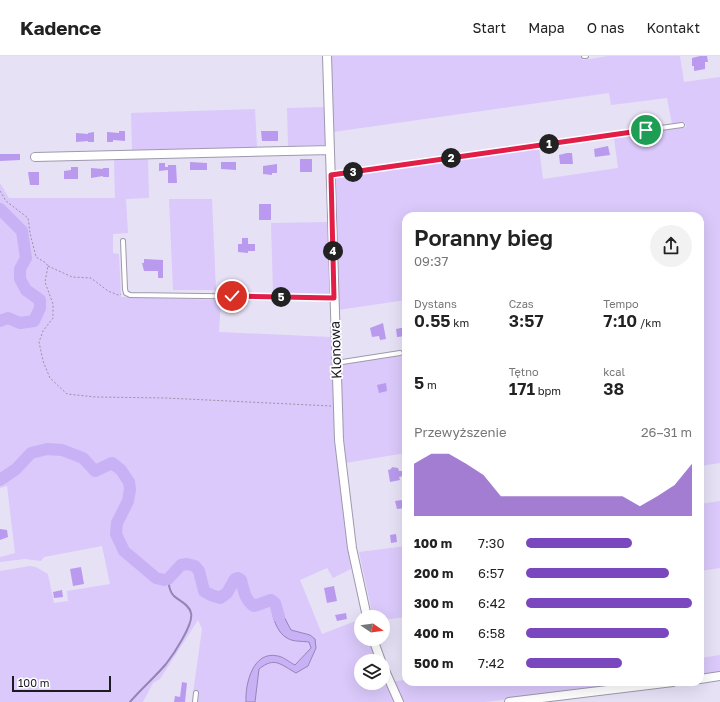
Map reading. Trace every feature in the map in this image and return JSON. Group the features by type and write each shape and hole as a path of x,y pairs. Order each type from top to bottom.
{"street":[{"name":"Klonowa","path":"327,56 339,440 352,548 365,610"},
{"path":"35,157 330,150"},
{"path":"704,678 720,676"},
{"path":"390,682 399,702"},
{"path":"509,702 639,686"}],"lane":[{"path":"331,175 682,125"},
{"path":"123,241 126,294 334,298"},
{"path":"336,363 400,353"},
{"path":"195,702 196,693"}],"path":[{"path":"0,191 6,201 28,218 36,257 48,266 72,278 91,278 108,291 118,295 126,294"},
{"path":"48,266 45,282 53,304 53,318 42,331 39,342 43,361 50,378 67,394 95,397 166,398 337,407"}],"shaded area":[{"path":"331,56 582,56 583,60 608,56 680,56 684,82 720,77 720,463 704,465 704,212 402,212 402,301 338,310 334,177 539,148 543,179 618,168 614,138 686,127 685,122 672,124 667,98 611,105 609,93 333,132"},
{"path":"326,107 326,143 324,145 288,146 287,108"},
{"path":"255,109 257,147 132,151 131,113"},
{"path":"148,157 149,198 126,199 128,233 113,234 113,253 119,254 121,297 221,300 219,332 331,337 336,455 351,569 333,578 327,568 300,580 322,634 354,622 354,646 372,646 375,654 354,654 354,690 390,690 395,702 255,702 259,669 269,663 274,662 296,673 308,666 316,648 310,635 291,630 281,611 278,601 272,608 295,640 309,642 311,648 295,665 278,656 262,658 253,670 247,686 246,702 198,702 199,694 193,693 202,629 198,620 160,679 153,683 143,702 0,702 0,571 30,566 36,567 48,574 54,603 68,601 67,591 110,584 102,546 44,557 41,561 25,559 0,562 0,557 15,553 7,486 0,488 0,183 9,198 115,198 114,159"},
{"path":"169,199 212,199 216,290 173,290"},
{"path":"329,222 331,291 327,294 273,292 271,223"},
{"path":"402,356 402,454 345,463 341,437 339,365"},
{"path":"720,501 720,568 704,570 704,503"},
{"path":"402,547 402,618 390,619 390,610 371,610 359,552"},
{"path":"278,601 281,611 291,630 310,635 315,639 316,648 308,666 296,673 274,662 269,663 259,669 255,702 246,702 249,678 252,670 262,658 278,656 295,665 311,648 309,642 289,639 283,636 280,632 275,623 272,608 272,604"},
{"path":"720,655 720,674 704,676 704,657"},
{"path":"402,680 402,686 621,686 485,702 403,702 395,681"}],"building":[{"path":"707,56 708,62 705,62 705,69 694,71 694,66 692,66 692,58"},
{"path":"119,131 125,131 125,141 113,140 113,142 107,142 107,132 119,133"},
{"path":"261,131 278,131 278,141 262,141"},
{"path":"94,132 94,142 76,142 76,133 88,134"},
{"path":"608,146 610,155 595,157 594,149"},
{"path":"572,153 573,164 560,164 559,155"},
{"path":"0,154 20,154 20,160 0,161"},
{"path":"300,159 312,159 312,172 300,172"},
{"path":"190,162 207,163 207,170 190,170"},
{"path":"221,162 236,162 236,170 221,169"},
{"path":"159,163 165,163 165,167 168,167 168,165 176,165 177,183 168,183 168,170 159,171"},
{"path":"277,164 277,173 272,173 272,175 263,174 263,166"},
{"path":"71,167 78,167 78,179 64,179 64,171 71,170"},
{"path":"91,168 109,168 109,177 103,176 91,178"},
{"path":"28,172 39,172 39,185 30,185"},
{"path":"259,204 271,204 271,220 259,220"},
{"path":"242,238 248,238 248,244 255,244 255,251 248,251 248,253 238,252 238,244 242,244"},
{"path":"144,259 163,260 163,278 158,278 158,271 144,271 142,263 144,263"},
{"path":"383,323 386,339 380,340 379,336 372,337 370,328"},
{"path":"402,328 402,336 397,337 396,329"},
{"path":"386,383 387,391 379,393 377,385"},
{"path":"392,467 398,468 399,471 402,471 402,476 399,477 400,480 390,482 388,470"},
{"path":"402,500 402,508 397,509 395,501"},
{"path":"0,529 7,530 8,537 0,540"},
{"path":"396,534 397,542 391,543 390,535"},
{"path":"81,567 84,584 73,586 70,569"},
{"path":"334,586 337,601 327,603 324,588"},
{"path":"62,590 63,597 54,598 53,592"},
{"path":"346,613 347,619 337,621 335,615"},
{"path":"182,682 187,683 185,702 174,702 175,696 180,697"}],"waterway":[{"path":"0,209 22,231 26,258 20,269 20,279 26,290 40,300 40,308 34,321 20,323 8,318 0,321"},
{"path":"0,480 16,469 31,453 47,449 62,450 83,458 95,471 112,463 121,470 129,482 130,490 128,501 117,523 116,534 124,551 156,578 164,580 168,579 181,565 187,564 195,566 199,571 204,591 220,598 227,593 235,579 238,578 241,580 248,600 254,606 271,600 275,603 279,617"},
{"path":"130,702 166,664 186,632 191,618 190,610 172,594 168,579"}],"route":[{"path":"232,296 334,298 331,175 646,130"}]}
